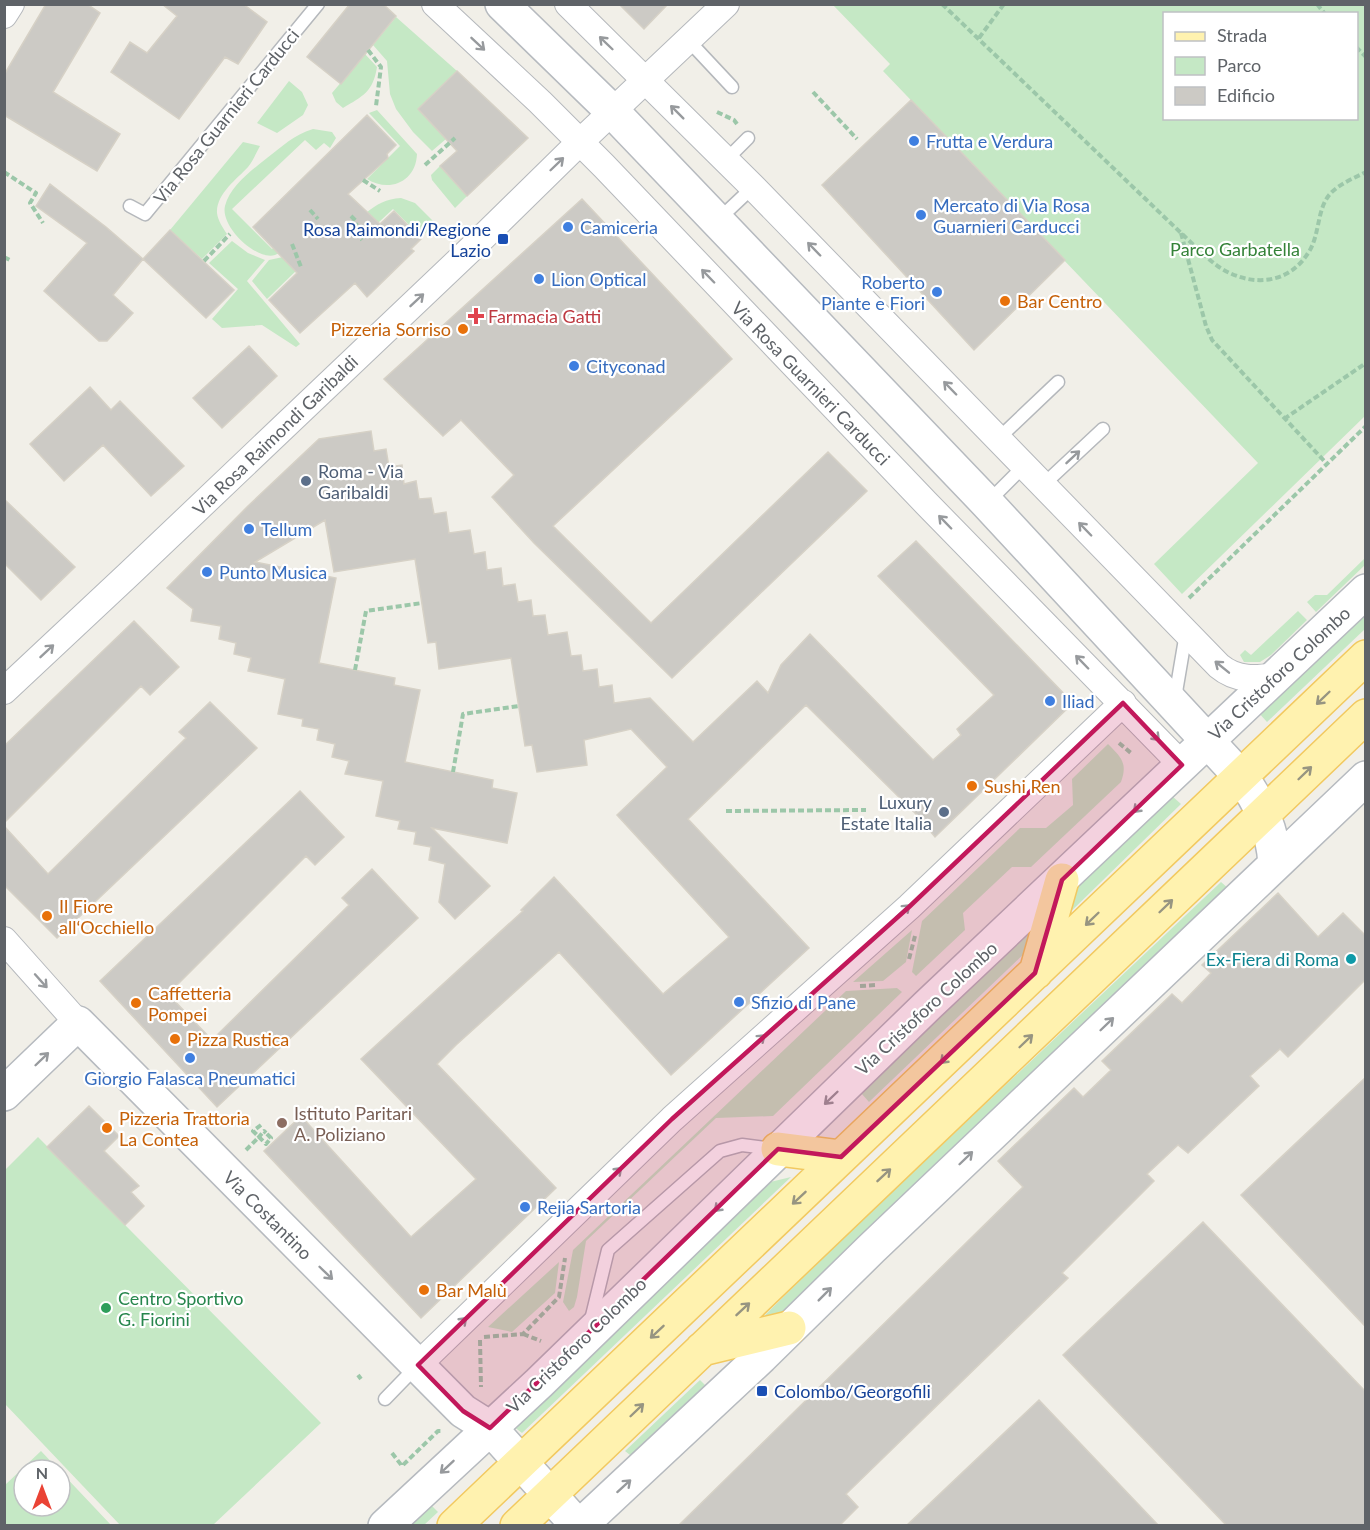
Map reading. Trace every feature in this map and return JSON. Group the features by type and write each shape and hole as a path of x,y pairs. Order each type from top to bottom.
{"main road":[{"path":"502,4 612,111 717,220 987,503 1240,776 1262,813 1271,838 1275,864"},
{"name":"Via Cristoforo Colombo","path":"384,1526 490,1428 928,1005 1365,591"},
{"path":"454,1526 1365,657"},
{"path":"517,1526 1365,716"},
{"name":"Via Cristoforo Colombo","path":"490,1428 579,1526 645,1467 1365,778"},
{"path":"1035,973 1062,880"},
{"path":"4,1094 78,1023"},
{"name":"Via Costantino","path":"78,1023 463,1411 490,1428"},
{"path":"778,1149 841,1157"},
{"path":"700,1349 789,1328"}],"street":[{"path":"4,15 11,4"},
{"name":"Via Rosa Guarnieri Carducci","path":"435,4 580,142 926,503 1182,765"},
{"path":"568,4 753,187 1219,666 1233,675 1247,679 1277,676"},
{"name":"Via Rosa Raimondi Garibaldi","path":"4,691 473,248 612,111 726,4"},
{"path":"418,1365 672,1119 909,906 1123,703"},
{"name":"Via Costantino","path":"4,940 78,1023"}],"lane":[{"name":"Via Rosa Guarnieri Carducci","path":"129,206 145,214 318,4"},
{"path":"688,40 732,87"},
{"path":"726,160 748,138"},
{"path":"717,220 753,187"},
{"path":"998,439 1058,382"},
{"path":"1043,485 1103,429"},
{"path":"987,503 1024,466"},
{"path":"1174,705 1186,633"},
{"path":"588,1334 608,1250 720,1151 742,1145 778,1149"},
{"path":"385,1399 418,1365"}],"path":[{"path":"942,4 1181,233 1216,265 1229,273 1248,280 1261,281 1277,279 1291,272 1302,262 1310,249 1317,233 1322,208 1329,195 1338,187 1365,172"},
{"path":"979,38 1004,4"},
{"path":"368,50 381,67 376,105"},
{"path":"813,93 856,139"},
{"path":"424,165 455,138"},
{"path":"4,172 36,193 30,203 43,223"},
{"path":"363,180 380,191"},
{"path":"310,210 318,219"},
{"path":"351,216 356,221 357,234 362,240"},
{"path":"1181,233 1206,326 1212,340 1327,464"},
{"path":"204,261 230,234"},
{"path":"292,244 301,267"},
{"path":"4,256 12,261"},
{"path":"1284,418 1365,363"},
{"path":"1193,606 1188,599 1365,426"},
{"path":"355,670 366,611 422,603"},
{"path":"453,772 463,714 519,706"},
{"path":"726,811 866,810"},
{"path":"257,1139 264,1131 271,1138 266,1144 254,1131 261,1125"},
{"path":"480,1338 523,1334 559,1297 567,1249"},
{"path":"392,1453 402,1466 438,1431 442,1431"}],"highlighted area":[{"path":"1123,703 1182,765 1062,880 1035,973 841,1157 778,1149 490,1428 463,1411 418,1365 672,1119 909,907"}],"green space":[{"name":"Parco Garbatella","path":"833,5 1365,5 1365,416 1182,594 1154,564 1258,463 883,71 890,64"},
{"path":"396,17 457,71 418,109 446,139 432,151 413,132 396,109 390,94 387,61 373,45"},
{"path":"365,54 377,67 373,82 366,92 343,108 336,102 332,93"},
{"path":"289,81 302,92 308,105 303,115 277,133 257,123"},
{"path":"377,110 417,154 412,172 407,178 392,185 375,183 367,179 400,146 369,113"},
{"path":"313,129 332,132 336,138 330,148 324,143 316,150 305,140 232,209 272,249 295,231 285,248 279,253 267,255 258,253 241,240 228,223 225,206 228,199 242,179 255,168 283,145"},
{"path":"243,142 260,146 250,165 223,193 217,213 227,234 202,259 170,230"},
{"path":"440,166 467,196 455,208 432,180 431,175"},
{"path":"401,198 415,203 436,224 421,237 393,209 364,236 366,213 382,202"},
{"path":"232,241 248,253 265,260 247,281 300,344 296,347 262,325 222,328 212,319 238,289 209,263"},
{"path":"283,257 299,268 267,299 252,281 269,260"},
{"path":"1365,558 1365,565 1316,612 1307,602 1315,595 1327,595"},
{"path":"1365,610 1365,629 1267,722 1258,712"},
{"path":"1298,611 1307,620 1271,655 1260,662 1244,662 1240,655 1245,650 1251,655"},
{"path":"1108,744 1122,761 1124,770 1121,782 1031,867 1012,867 963,913 965,930 916,976 912,972 922,921 1020,828 1046,828 1073,805 1072,779"},
{"path":"1172,796 1181,804 1058,924 1067,894"},
{"path":"1221,882 1229,889 781,1316 755,1325 837,1244"},
{"path":"1040,923 1028,950 869,1102 861,1093"},
{"path":"912,930 906,962 883,981 853,982"},
{"path":"897,988 902,992 773,1116 716,1118 586,1241 577,1297 574,1307 569,1311 563,1302 573,1250 846,991"},
{"name":"Centro Sportivo G. Fiorini","path":"38,1137 321,1423 213,1525 120,1525 72,1474 72,1458 56,1458 5,1404 5,1170"},
{"path":"791,1177 522,1433 513,1426 762,1184"},
{"path":"559,1262 555,1293 512,1332 488,1327"},
{"path":"700,1380 708,1388 635,1459 625,1451"},
{"path":"41,1451 48,1458 34,1458"},
{"path":"12,1478 12,1518 72,1518 72,1484 111,1525 5,1525 5,1485"},
{"path":"430,1504 438,1512 424,1525 408,1526"}],"building":[{"path":"46,4 87,4 100,13 53,92 120,134 97,171 4,115 4,75"},
{"path":"162,4 243,4 267,22 238,64 225,57 179,119 111,72 130,42 147,53 177,16"},
{"path":"350,4 383,4 396,16 341,84 307,57"},
{"path":"619,4 668,4 644,29"},
{"path":"457,71 528,138 467,196 440,166 457,151 418,109"},
{"name":"Mercato di Via Rosa Guarnieri Carducci","path":"911,100 1065,260 974,350 822,185"},
{"path":"367,115 396,145 387,154 388,158 348,194 380,224 394,211 421,239 411,249 414,251 367,297 355,283 300,333 269,300 297,273 253,227"},
{"path":"50,184 143,259 113,295 133,313 107,341 99,341 44,291 87,243 36,206"},
{"path":"582,199 732,359 553,526 651,623 828,452 867,491 672,678 534,543 492,497 514,475 461,420 443,436 384,379"},
{"path":"170,230 234,290 206,318 143,259"},
{"path":"249,346 277,376 222,428 193,398"},
{"path":"90,387 111,410 120,401 184,466 151,496 103,445 64,481 30,444"},
{"path":"371,431 374,451 386,449 389,467 402,465 404,484 416,481 419,499 431,498 434,514 446,512 449,533 470,530 474,554 485,552 487,570 501,568 503,586 515,584 518,602 531,600 533,616 545,615 548,635 567,632 571,656 581,655 583,671 597,669 599,687 612,685 614,703 650,698 693,742 757,681 768,693 781,665 810,634 933,760 961,735 957,729 994,695 878,576 916,541 1073,703 935,837 915,813 806,705 688,819 809,948 671,1075 559,952 456,1045 437,1064 556,1188 421,1318 264,1151 301,1116 411,1237 476,1179 361,1059 523,911 521,910 554,877 663,994 729,937 617,815 667,767 631,729 584,740 587,765 537,772 532,745 525,746 511,658 439,669 436,642 428,643 415,559 334,572 325,520 255,562 336,578 319,663 395,678 394,685 420,690 405,762 493,780 492,788 517,793 507,843 432,828 490,886 455,919 439,902 445,864 429,860 431,847 414,844 416,832 398,829 400,821 376,816 383,781 345,774 349,761 332,757 335,744 317,740 319,729 302,726 303,719 278,714 285,679 248,671 251,658 234,654 236,643 219,639 221,626 191,621 193,609 167,588 248,506 319,439"},
{"path":"4,499 75,567 41,600 4,563"},
{"path":"134,621 179,667 150,695 141,686 4,823 4,746"},
{"path":"210,702 257,748 57,938 4,885 4,826 48,874 186,738 179,732"},
{"path":"300,791 344,837 315,865 306,856 168,994 212,1040 349,905 342,898 372,869 418,918 217,1107 100,981"},
{"path":"1278,893 1318,937 1343,913 1365,935 1365,980 1288,1057 1280,1049 1250,1076 1259,1086 1188,1153 1178,1145 1147,1174 1154,1181 1062,1273 1068,1278 846,1494 858,1507 839,1526 678,1526 1023,1187 998,1161 1074,1088 1083,1097 1111,1070 1102,1061 1172,994 1182,1003 1211,973 1202,965"},
{"path":"1365,1078 1365,1326 1241,1195"},
{"path":"89,1106 119,1136 104,1151 139,1186 131,1192 144,1206 125,1225 47,1147"},
{"path":"1203,1222 1365,1391 1365,1526 1227,1526 1063,1355"},
{"path":"1039,1400 1159,1526 906,1526"}],"place":[{"name":"Frutta e Verdura","path":"914,141"},
{"name":"Mercato di Via Rosa Guarnieri Carducci","path":"921,215"},
{"name":"Camiceria","path":"568,227"},
{"name":"Rosa Raimondi/Regione Lazio","path":"503,239"},
{"name":"Lion Optical","path":"539,279"},
{"name":"Roberto Piante e Fiori","path":"937,292"},
{"name":"Bar Centro","path":"1005,301"},
{"name":"Farmacia Gatti","path":"476,316"},
{"name":"Pizzeria Sorriso","path":"463,329"},
{"name":"Cityconad","path":"574,366"},
{"name":"Roma - Via Garibaldi","path":"306,481"},
{"name":"Tellum","path":"249,529"},
{"name":"Punto Musica","path":"207,572"},
{"name":"Iliad","path":"1050,701"},
{"name":"Sushi Ren","path":"972,786"},
{"name":"Luxury Estate Italia","path":"944,812"},
{"name":"Il Fiore all‘Occhiello","path":"47,916"},
{"name":"Ex-Fiera di Roma","path":"1351,959"},
{"name":"Sfizio di Pane","path":"739,1002"},
{"name":"Caffetteria Pompei","path":"136,1003"},
{"name":"Pizza Rustica","path":"175,1039"},
{"name":"Giorgio Falasca Pneumatici","path":"190,1058"},
{"name":"Istituto Paritari A. Poliziano","path":"282,1123"},
{"name":"Pizzeria Trattoria La Contea","path":"107,1128"},
{"name":"Rejia Sartoria","path":"525,1207"},
{"name":"Bar Malù","path":"424,1290"},
{"name":"Centro Sportivo G. Fiorini","path":"106,1308"},
{"name":"Colombo/Georgofili","path":"762,1391"}]}
